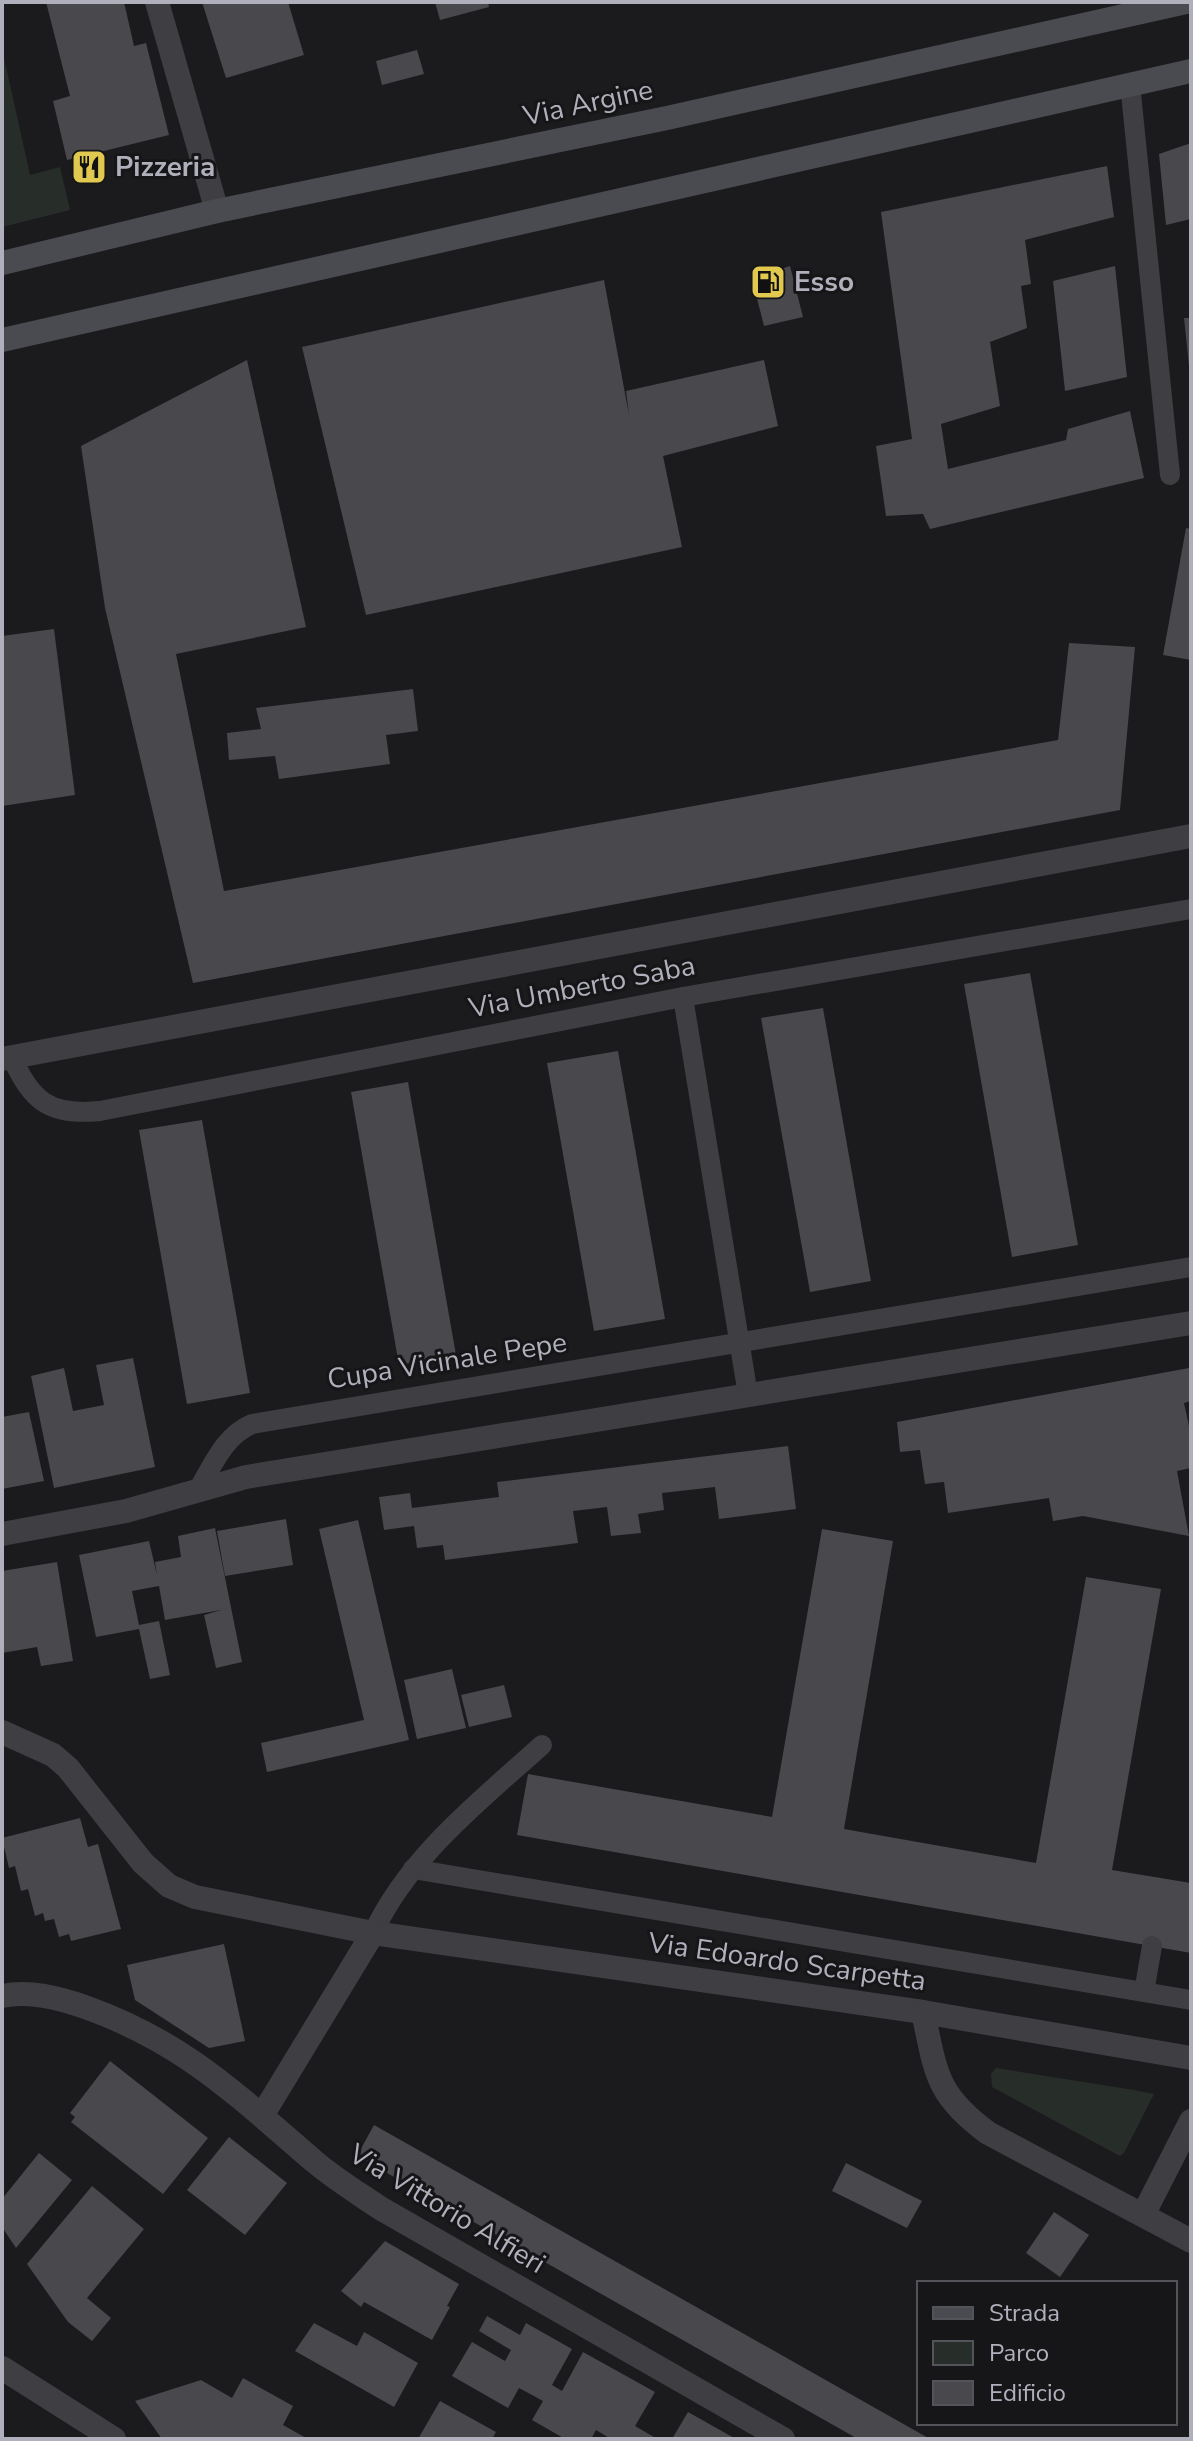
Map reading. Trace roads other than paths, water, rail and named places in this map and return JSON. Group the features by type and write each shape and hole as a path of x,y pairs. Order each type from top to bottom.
{"street":[{"path":"157,2 217,211"},
{"name":"Via Argine","path":"2,263 217,211 667,118 1186,2"},
{"path":"2,340 1191,71"},
{"name":"Via Umberto Saba","path":"7,1058 1191,836"},
{"path":"2,1534 126,1511 246,1477 1191,1323"},
{"name":"Via Edoardo Scarpetta","path":"2,1732 53,1755 68,1768 143,1863 169,1886 195,1897 373,1933 923,2012 1191,2058"},
{"path":"263,2114 373,1933"},
{"name":"Via Vittorio Alfieri","path":"2,1996 34,1994 69,2001 137,2027 198,2063 263,2114 318,2164 380,2208 783,2439"},
{"path":"923,2012 938,2079 967,2117 988,2133 1191,2241"},
{"path":"1143,2215 1191,2121"},
{"path":"2,2368 114,2439"}],"lane":[{"path":"1130,84 1170,475"},
{"name":"Via Umberto Saba","path":"7,1058 31,1094 49,1106 75,1113 130,1105 683,997 1191,909"},
{"path":"683,997 748,1395"},
{"name":"Cupa Vicinale Pepe","path":"198,1490 229,1439 239,1429 252,1424 1191,1267"},
{"path":"373,1933 386,1905 413,1869 456,1823 542,1745"},
{"name":"Via Edoardo Scarpetta","path":"413,1869 1191,2000"},
{"path":"1144,1992 1152,1946"}],"place":[{"name":"Pizzeria","path":"89,167"},
{"name":"Esso","path":"768,282"}]}
